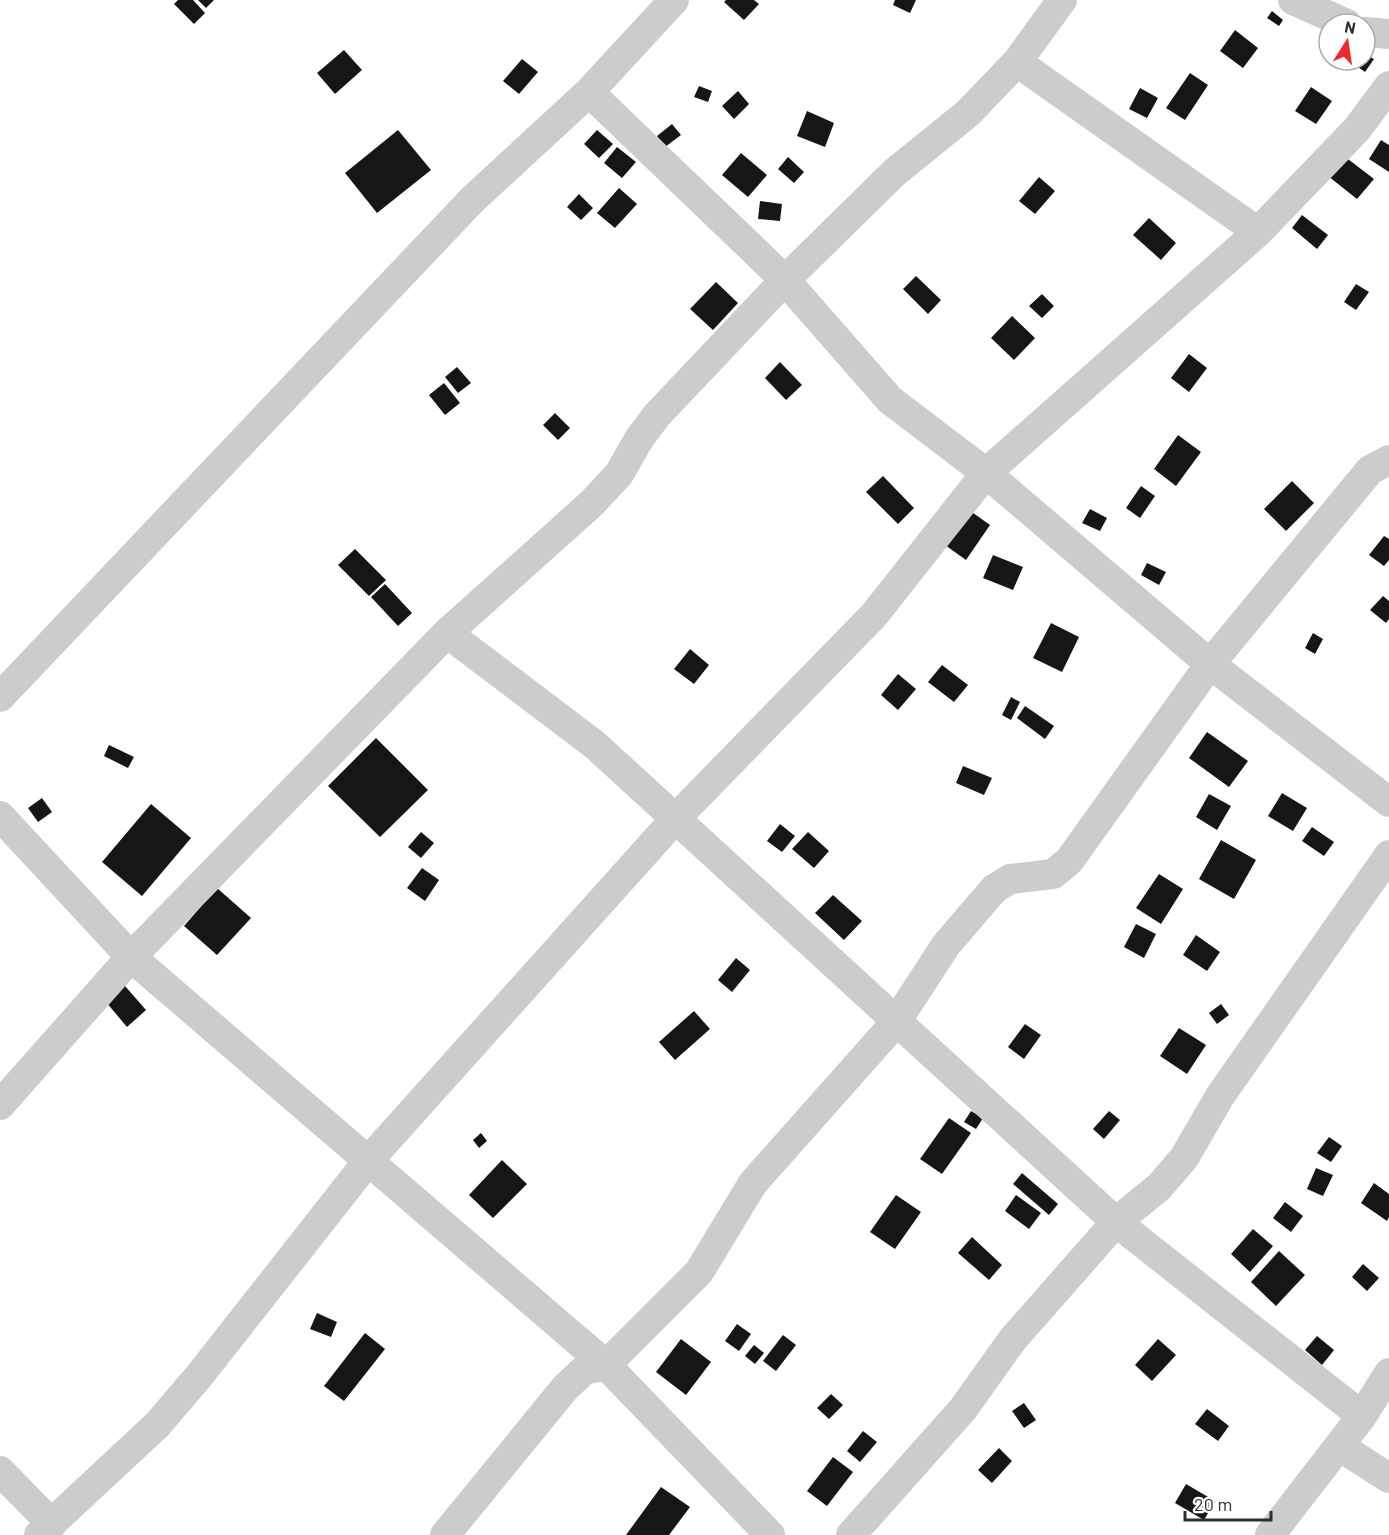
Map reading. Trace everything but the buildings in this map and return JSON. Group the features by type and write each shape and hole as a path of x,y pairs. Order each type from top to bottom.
{"street":[{"path":"0,697 472,200 589,92 674,0"},
{"path":"0,1105 131,957 447,633 592,503 619,474 639,439 657,415 785,280 895,172 968,113 1017,62 1062,0"},
{"path":"1293,0 1320,12"},
{"path":"1017,62 1258,232"},
{"path":"0,1471 45,1530 157,1425 199,1376 368,1161 676,818 874,615 986,473 1258,232 1357,129 1389,86"},
{"path":"589,92 785,280 890,400 986,473 1210,664 1389,802"},
{"path":"445,1535 565,1388 584,1370 606,1365 699,1272 753,1183 896,1022 946,945 994,889 1011,879 1053,874 1069,861 1210,664 1370,470 1389,460"},
{"path":"447,633 596,745 1116,1222 1362,1416"},
{"path":"0,816 131,957 606,1365 770,1535"},
{"path":"851,1535 963,1409 1013,1339 1116,1222 1159,1187 1184,1158 1220,1096 1389,855"},
{"path":"1270,1535 1362,1416 1389,1373"},
{"path":"1339,1446 1389,1478"}]}
